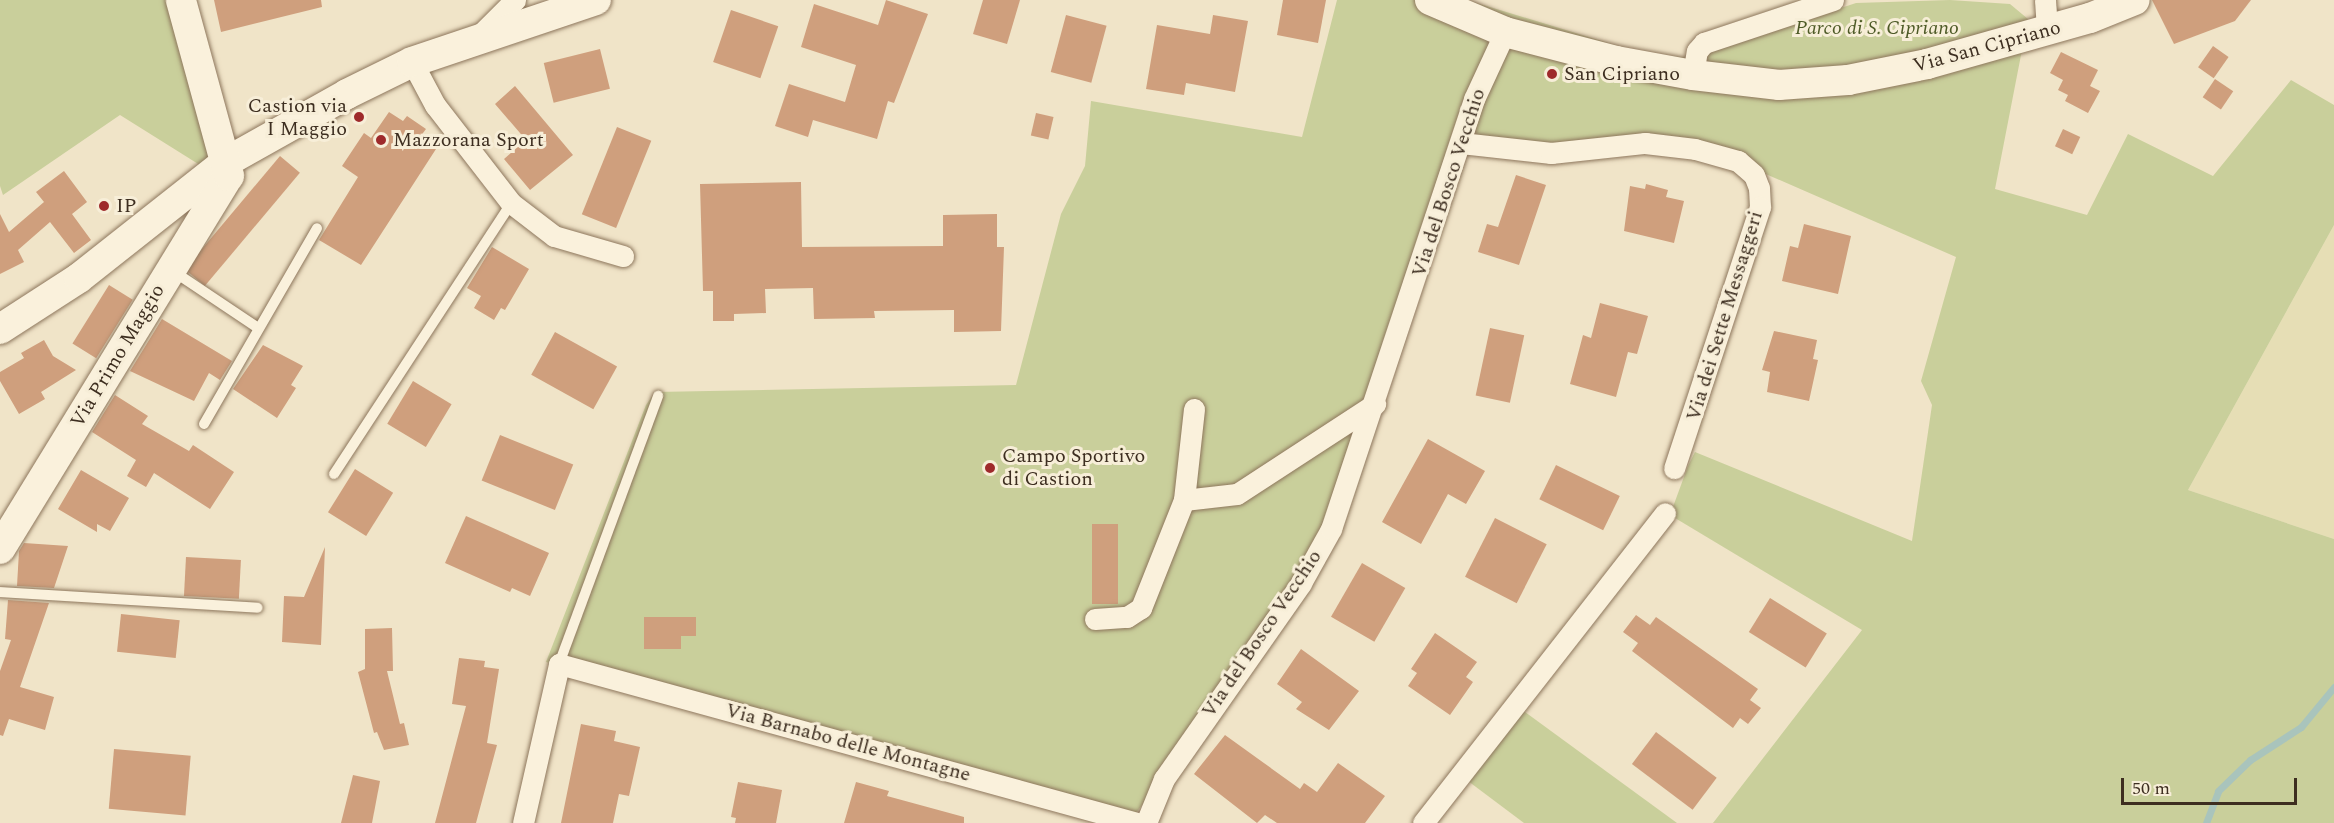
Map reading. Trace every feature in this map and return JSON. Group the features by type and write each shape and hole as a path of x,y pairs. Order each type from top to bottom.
{"main road":[{"path":"181,0 226,162"},
{"path":"0,329 79,278 226,162 412,62 596,0"},
{"name":"Via San Cipriano","path":"1430,0 1505,32 1650,69 1779,85 1848,81 1927,64 2047,31 2135,0"},
{"name":"Via Primo Maggio","path":"0,549 229,176 226,162"}],"street":[{"path":"476,39 515,0"},
{"path":"1693,75 1697,51 1704,43 1833,0"},
{"path":"2045,0 2047,31"},
{"name":"Via del Bosco Vecchio","path":"1146,823 1164,779 1316,558 1331,529 1375,404 1474,99 1505,32"},
{"path":"412,62 435,105 511,203 554,236 622,256"},
{"name":"Via dei Sette Messaggeri","path":"1461,143 1551,153 1645,143 1695,149 1738,161 1754,175 1759,188 1760,207 1674,468"},
{"path":"1184,500 1237,494 1375,404"},
{"path":"1095,619 1127,617 1141,608 1184,500 1194,409"},
{"path":"1423,823 1665,513"},
{"path":"523,823 559,664"},
{"name":"Via Barnabo delle Montagne","path":"559,664 1137,823"}],"lane":[{"path":"334,474 511,203"},
{"path":"204,424 317,228"},
{"path":"170,269 258,328"},
{"path":"559,664 658,396"},
{"path":"0,592 258,608"}],"shaded area":[{"path":"2334,225 2334,539 2188,490"}],"green space":[{"path":"0,0 168,0 219,177 120,115 3,195 0,186"},
{"name":"Parco di S. Cipriano","path":"1337,0 1467,0 1638,52 1706,60 1707,52 1856,3 1950,0 2010,4 2028,19 1995,189 2087,215 2128,134 2213,176 2291,80 2334,105 2334,225 2188,490 2334,539 2334,823 1713,823 1862,630 1670,515 1688,466 1695,452 1912,541 1932,405 1921,381 1956,257 1752,168 1695,149 1579,153 1463,141 1389,389 1334,531 1164,779 1134,815 1044,806 546,662 646,405 655,392 1016,385 1061,214 1085,166 1091,101 1302,137"},
{"path":"1514,704 1677,823 1524,823 1456,772"}],"building":[{"path":"214,0 321,0 322,7 221,32"},
{"path":"886,0 928,14 894,103 888,101 877,139 813,120 808,137 775,126 789,84 845,102 856,65 801,47 814,4 878,25"},
{"path":"983,0 1020,0 1007,44 973,34"},
{"path":"1283,0 1326,0 1318,43 1277,35"},
{"path":"2152,0 2251,0 2235,21 2174,44"},
{"path":"731,10 778,26 760,78 713,62"},
{"path":"1066,15 1107,26 1091,83 1051,72"},
{"path":"1213,15 1248,21 1235,92 1186,83 1184,95 1146,89 1157,25 1210,34"},
{"path":"2213,46 2229,57 2214,78 2198,67"},
{"path":"600,49 610,89 554,103 544,63"},
{"path":"2061,52 2098,70 2090,86 2100,91 2088,113 2065,101 2068,95 2058,90 2063,80 2050,73"},
{"path":"2215,79 2233,91 2221,110 2203,97"},
{"path":"515,86 573,155 530,190 504,159 526,140 495,104"},
{"path":"389,112 403,121 407,116 426,129 420,137 436,149 361,265 319,240 358,177 342,166 364,133 371,138"},
{"path":"1036,113 1054,117 1048,139 1031,135"},
{"path":"617,127 651,141 616,228 582,214"},
{"path":"2063,129 2080,137 2072,154 2055,146"},
{"path":"280,156 300,173 205,286 185,269"},
{"path":"64,171 87,202 72,214 91,240 74,253 50,222 18,250 24,262 0,274 0,214 9,232 44,202 36,192"},
{"path":"1516,175 1546,185 1519,265 1478,252 1487,224 1498,227"},
{"path":"801,182 802,247 943,246 943,215 997,214 997,247 1004,247 1001,331 954,332 954,310 874,311 875,318 814,319 813,288 765,289 766,313 734,314 734,321 713,321 713,291 703,291 700,184"},
{"path":"1646,184 1668,190 1666,197 1684,201 1674,243 1624,231 1630,186 1645,189"},
{"path":"1804,224 1851,236 1838,294 1782,281 1790,246 1798,248"},
{"path":"492,247 529,269 505,310 501,308 494,320 474,308 481,296 467,288"},
{"path":"109,285 133,300 96,358 72,344"},
{"path":"1600,303 1648,316 1637,354 1628,352 1616,397 1570,384 1583,335 1591,338"},
{"path":"162,319 232,361 220,380 209,373 194,401 130,371"},
{"path":"1490,328 1524,335 1510,403 1476,395"},
{"path":"1774,331 1817,340 1813,359 1818,360 1809,401 1767,392 1770,372 1762,370"},
{"path":"555,332 617,366 593,409 531,375"},
{"path":"44,340 53,356 76,370 41,392 45,399 19,414 0,381 0,372 24,358 21,353"},
{"path":"263,345 303,366 291,385 296,388 277,418 233,389"},
{"path":"413,381 452,404 426,447 387,424"},
{"path":"115,395 148,416 142,424 189,451 193,445 234,472 210,509 154,473 146,487 127,476 136,460 92,432"},
{"path":"500,435 573,465 555,510 482,480"},
{"path":"1428,439 1485,471 1466,504 1448,494 1421,544 1382,522"},
{"path":"1556,465 1620,496 1603,530 1539,499"},
{"path":"355,469 393,493 366,536 328,512"},
{"path":"81,470 129,498 110,531 97,524 97,532 58,509"},
{"path":"466,516 549,553 530,596 512,588 510,592 445,563"},
{"path":"1495,518 1547,544 1517,603 1465,577"},
{"path":"1092,524 1118,524 1118,604 1092,604"},
{"path":"24,543 68,546 54,588 17,586 19,551"},
{"path":"325,547 321,645 282,642 284,596 304,597"},
{"path":"186,557 241,560 239,599 184,596"},
{"path":"1362,563 1405,588 1374,642 1331,617"},
{"path":"1770,598 1827,634 1806,667 1749,632"},
{"path":"8,600 49,603 20,687 54,697 45,730 9,719 3,736 0,735 0,671 11,640 5,639"},
{"path":"121,614 180,620 176,658 117,652"},
{"path":"1636,615 1650,625 1656,617 1758,689 1750,700 1761,708 1748,724 1740,718 1733,728 1632,651 1638,643 1623,632"},
{"path":"644,617 696,617 696,636 681,636 681,649 644,649"},
{"path":"392,628 393,671 387,671 400,724 404,723 409,745 384,750 377,732 374,733 358,672 365,669 365,629"},
{"path":"1435,633 1477,662 1466,677 1473,682 1450,715 1408,686 1417,673 1411,669"},
{"path":"1301,649 1359,691 1329,730 1296,709 1302,702 1277,684"},
{"path":"459,658 485,661 484,667 499,669 487,743 497,745 476,823 435,823 466,706 452,704"},
{"path":"581,724 616,731 614,741 640,747 629,796 619,794 613,823 561,823"},
{"path":"1656,732 1717,778 1693,810 1632,764"},
{"path":"1225,735 1300,789 1304,783 1317,792 1338,763 1385,796 1365,823 1277,823 1265,815 1257,823 1194,774"},
{"path":"114,749 191,756 185,815 109,809"},
{"path":"353,775 380,781 372,823 341,823"},
{"path":"738,782 782,790 776,823 735,823 736,818 731,817"},
{"path":"856,782 889,791 887,796 964,817 964,823 844,823"}],"waterway":[{"path":"2206,823 2218,791 2250,760 2301,727 2334,687"}],"place":[{"name":"San Cipriano","path":"1552,74"},
{"name":"Castion via I Maggio","path":"359,117"},
{"name":"Mazzorana Sport","path":"381,140"},
{"name":"IP","path":"104,206"},
{"name":"Campo Sportivo di Castion","path":"990,468"}]}
